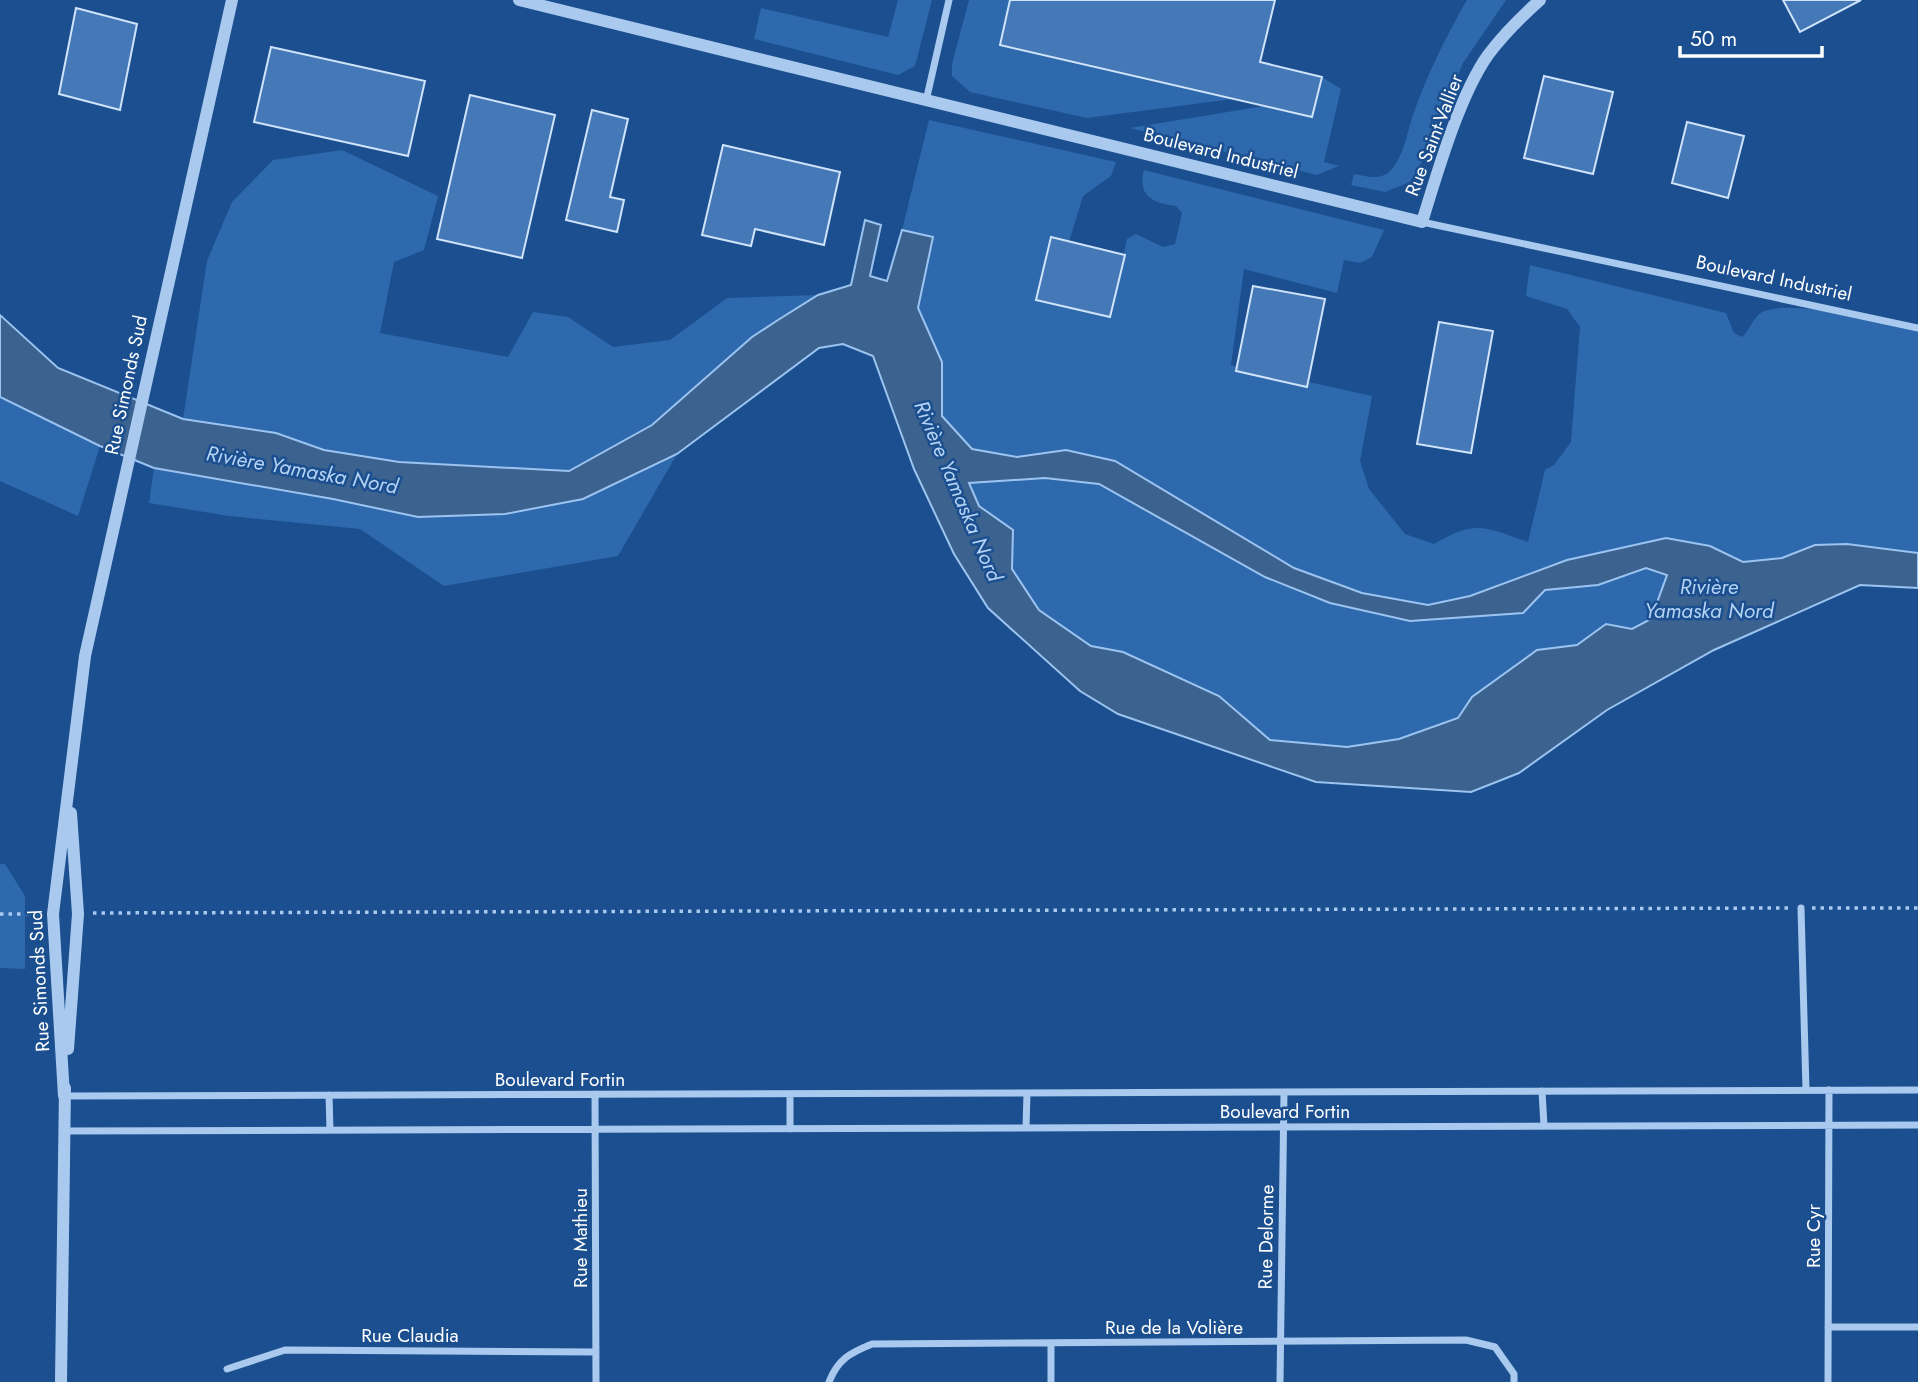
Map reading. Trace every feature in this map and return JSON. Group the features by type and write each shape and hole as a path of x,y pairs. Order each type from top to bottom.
{"street":[{"name":"Rue Simonds Sud","path":"61,1382 64,1096 53,914 69,780 85,656 232,0"},
{"name":"Boulevard Industriel","path":"519,0 1422,222 1918,328"},
{"path":"926,102 949,0"},
{"name":"Rue Saint-Vallier","path":"1422,222 1441,160 1486,58 1518,20 1540,0"},
{"name":"Rue Simonds Sud","path":"64,1096 78,914 69,780"},
{"path":"1801,908 1806,1090"},
{"name":"Rue Cyr","path":"1828,1382 1829,1090"},
{"name":"Boulevard Fortin","path":"64,1096 1918,1090"},
{"path":"1542,1091 1544,1126"},
{"name":"Rue Delorme","path":"1280,1382 1284,1092"},
{"path":"1026,1128 1027,1093"},
{"name":"Rue Mathieu","path":"595,1094 596,1382"},
{"path":"790,1094 790,1129"},
{"path":"329,1095 330,1130"},
{"name":"Boulevard Fortin","path":"64,1131 1918,1125"},
{"path":"1828,1327 1918,1327"},
{"name":"Rue de la Volière","path":"829,1382 835,1366 848,1354 872,1344 1466,1340 1495,1347 1514,1374 1514,1382"},
{"path":"1051,1343 1051,1382"},
{"name":"Rue Claudia","path":"228,1370 285,1350 596,1352"}],"path":[{"path":"78,914 1918,908"},
{"path":"0,914 53,914"}],"shaded area":[{"path":"898,0 932,0 915,66 898,75 754,39 761,8 888,37"},
{"path":"969,0 1010,0 1000,45 1233,99 1087,118 970,92 952,76 952,64"},
{"path":"1467,0 1506,0 1463,63 1423,160 1410,182 1385,192 1351,185 1354,174 1382,176 1395,165 1431,69"},
{"path":"1322,77 1341,89 1324,162 1339,166 1317,175 1130,128 1264,106 1312,117"},
{"path":"929,120 1116,162 1111,176 1083,196 1069,242 1050,238 1036,300 1110,317 1127,239 1136,234 1163,247 1175,244 1182,213 1176,206 1160,203 1149,197 1143,186 1144,170 1384,230 1372,257 1360,263 1344,260 1337,293 1244,269 1231,365 1372,396 1360,461 1369,489 1405,534 1434,544 1471,528 1490,529 1528,542 1545,470 1554,465 1571,442 1580,327 1567,309 1526,296 1530,265 1726,313 1734,333 1742,337 1759,314 1776,308 1839,313 1918,331 1918,553 1847,544 1815,545 1782,558 1743,562 1710,546 1666,538 1567,560 1470,596 1428,605 1362,593 1294,568 1115,461 1066,450 1017,457 972,449 942,416 942,362 918,308 933,237 902,230"},
{"path":"342,150 438,196 424,250 394,262 380,333 508,357 533,312 568,317 613,347 670,340 727,298 818,295 752,337 652,425 569,471 399,462 324,450 276,433 183,419 207,261 232,202 273,160"},
{"path":"0,397 100,446 78,516 0,481"},
{"path":"677,454 618,556 444,586 360,529 229,516 149,503 154,468 333,499 418,517 583,499"},
{"path":"1045,478 1099,484 1265,577 1330,603 1410,621 1523,613 1545,590 1598,585 1646,568 1667,575 1652,619 1632,629 1606,624 1577,645 1537,650 1472,697 1458,718 1399,739 1347,747 1269,740 1219,696 1123,652 1091,646 1039,610 1012,569 1012,530 978,506 969,482"},
{"path":"0,864 5,864 25,896 25,969 0,968"}],"water":[{"name":"Rivière Yamaska Nord","path":"865,220 881,225 870,276 887,281 902,230 933,237 918,308 942,362 942,416 972,449 1017,457 1066,450 1115,461 1294,568 1362,593 1428,605 1470,596 1567,560 1666,538 1710,546 1743,562 1782,558 1815,545 1847,544 1918,553 1918,588 1860,585 1714,650 1607,710 1519,773 1471,792 1316,782 1118,714 1080,691 988,608 954,554 914,469 873,356 843,344 819,348 677,454 583,499 505,514 418,517 333,499 154,468 100,446 0,397 0,315 58,368 183,419 276,433 324,450 399,462 569,471 652,425 752,337 818,295 851,285","holes":["1045,478 1099,484 1265,577 1330,603 1410,621 1523,613 1545,590 1598,585 1646,568 1667,575 1651,619 1632,629 1606,624 1577,645 1537,650 1472,697 1458,718 1399,739 1347,747 1270,740 1219,696 1123,652 1091,646 1039,610 1012,569 1013,530 979,506 969,483"]}],"building":[{"path":"1010,0 1275,0 1260,62 1322,77 1312,117 1000,45"},
{"path":"1783,0 1861,0 1800,32"},
{"path":"76,8 137,24 120,110 59,94"},
{"path":"271,47 425,81 408,156 254,122"},
{"path":"1544,76 1613,92 1593,174 1524,158"},
{"path":"470,95 555,115 522,258 437,239"},
{"path":"592,110 628,119 610,197 624,200 617,232 566,220"},
{"path":"1687,122 1744,136 1728,198 1672,183"},
{"path":"723,145 840,172 824,245 755,229 751,246 702,235"},
{"path":"1051,237 1125,255 1110,317 1036,300"},
{"path":"1253,286 1325,299 1307,387 1236,371"},
{"path":"1439,322 1493,331 1471,453 1417,444"}]}
